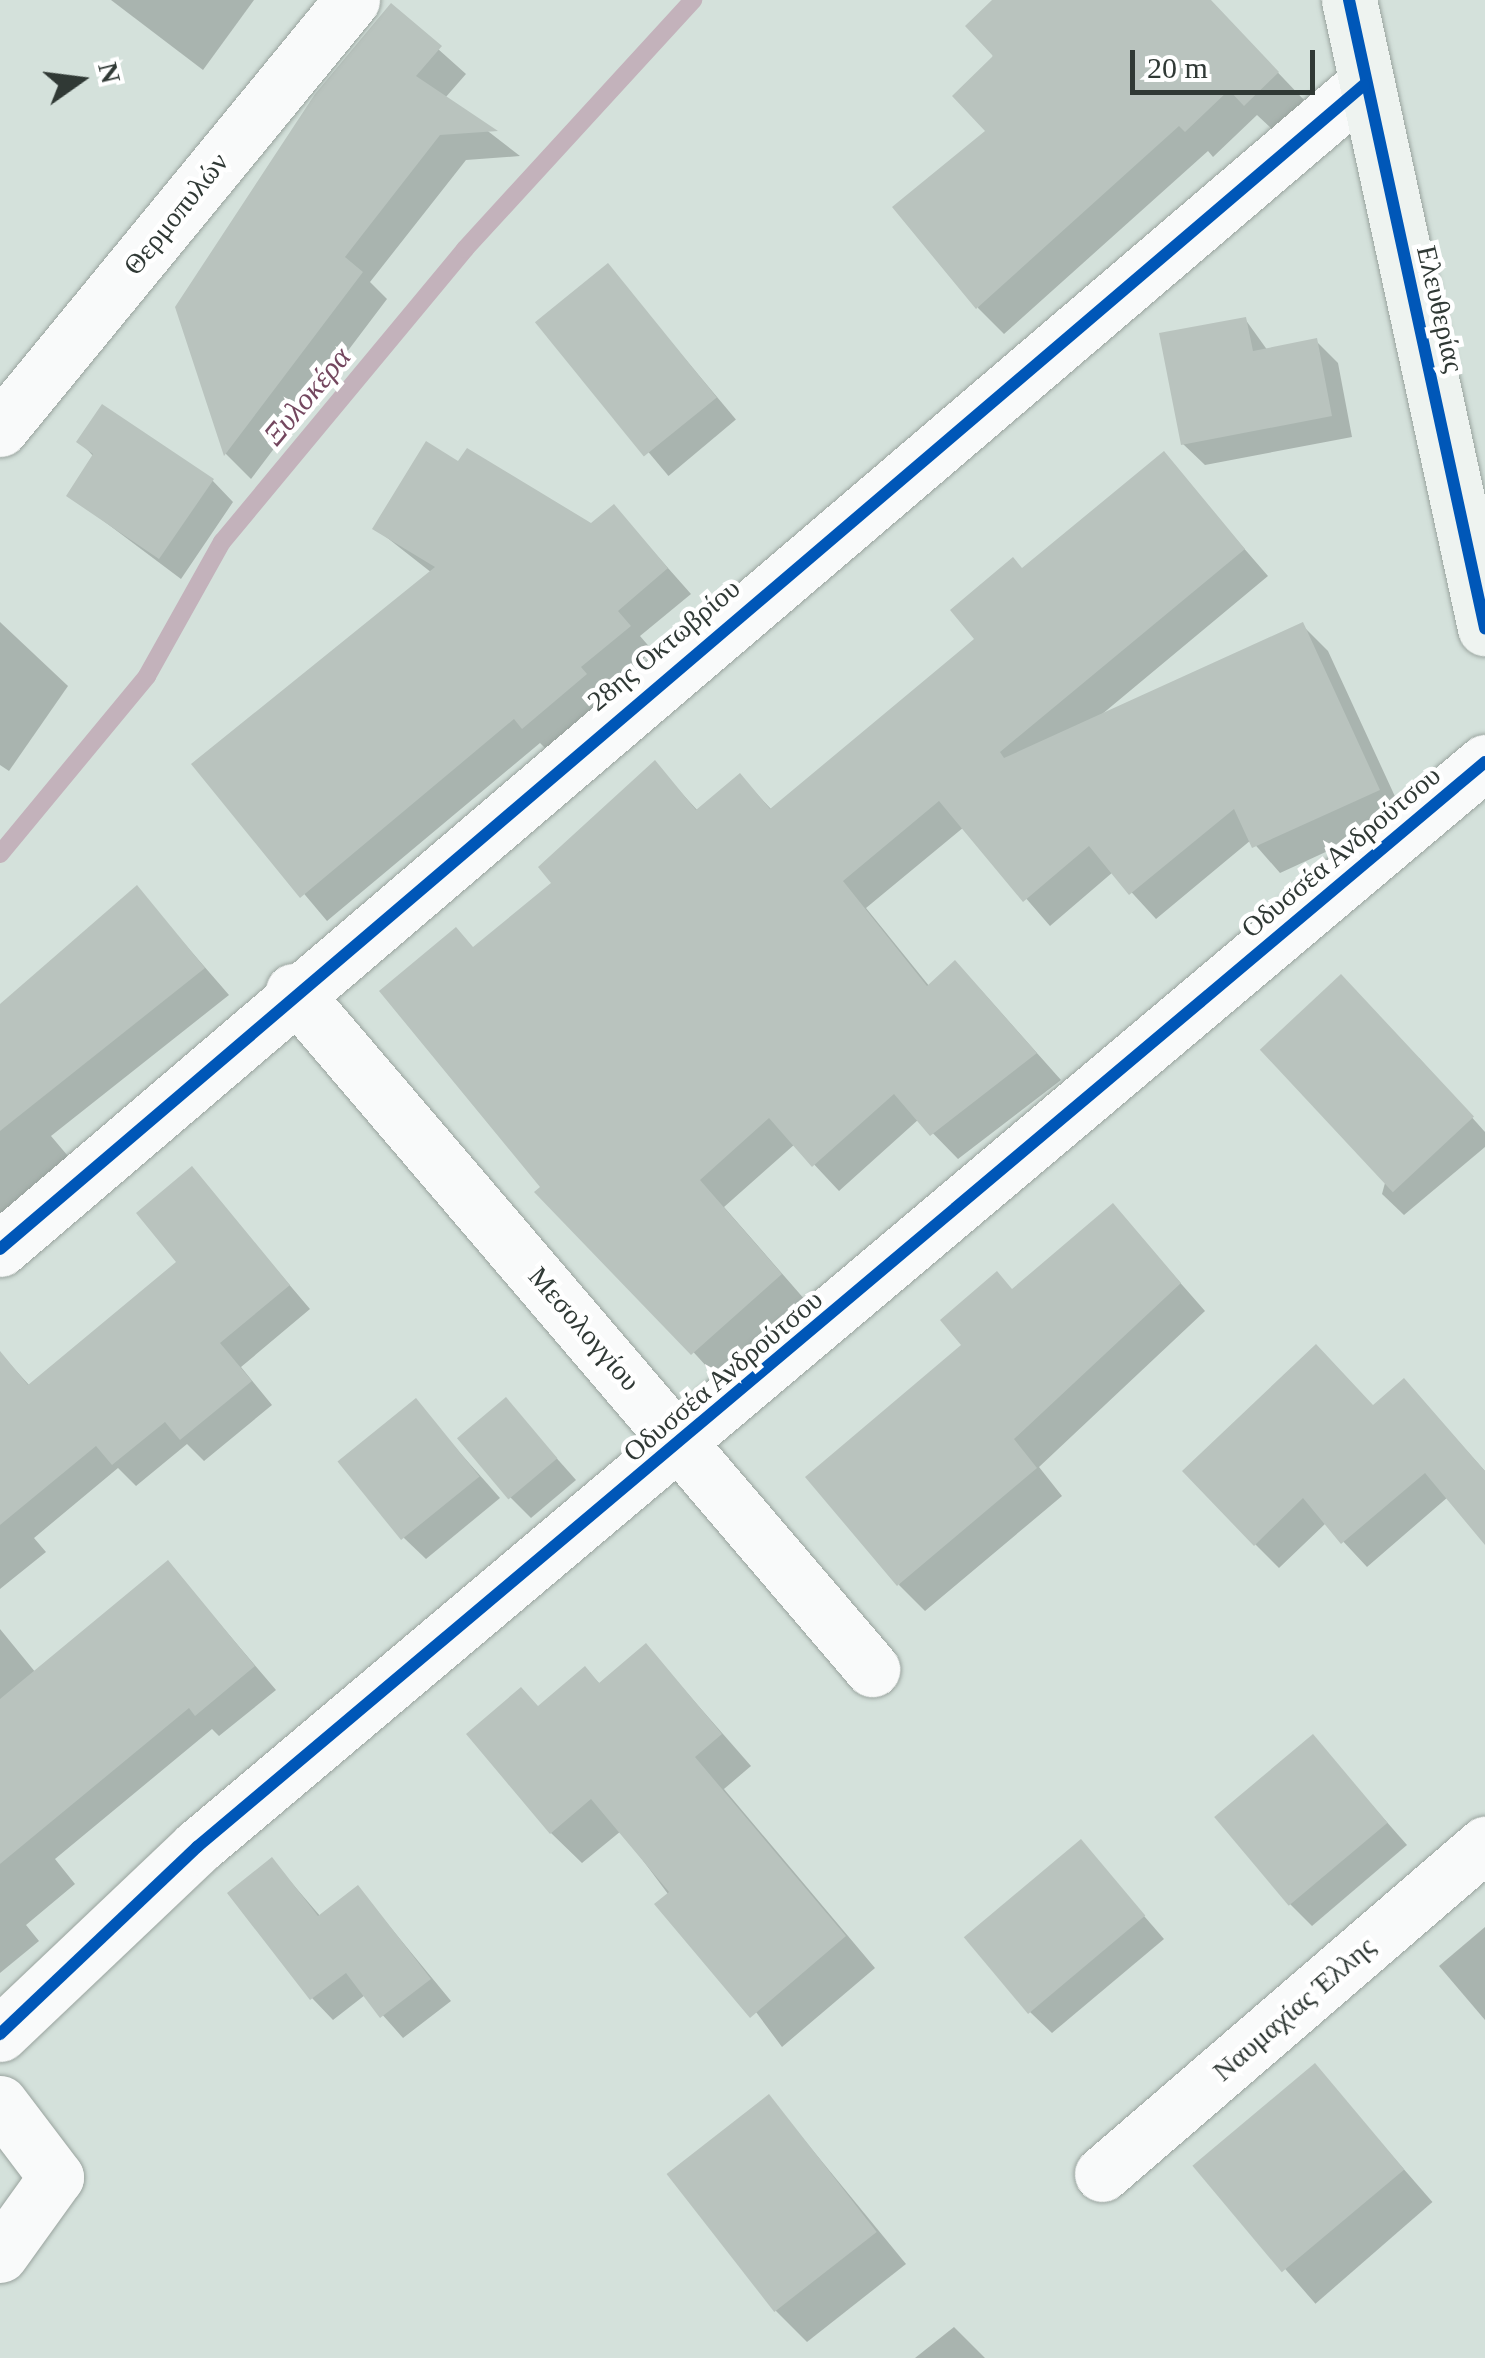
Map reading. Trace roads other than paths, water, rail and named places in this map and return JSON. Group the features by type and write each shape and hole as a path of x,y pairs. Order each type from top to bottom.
{"street":[{"name":"Θερμοπυλών","path":"0,429 352,0"},
{"name":"Ελευθερίας","path":"1349,0 1364,85 1485,628"},
{"name":"28ης Οκτωβρίου","path":"0,1249 293,990 1364,85"},
{"name":"Οδυσσέα Ανδρούτσου","path":"0,2034 198,1847 682,1444 1485,762"},
{"name":"Μεσολογγίου","path":"293,990 872,1670"},
{"name":"Ναυμαχίας Έλλης","path":"1102,2174 1485,1844"},
{"path":"0,2103 56,2177 0,2255"}],"waterway":[{"name":"Ξυλοκέρα","path":"0,854 147,676 222,542 465,249 693,0"}]}
